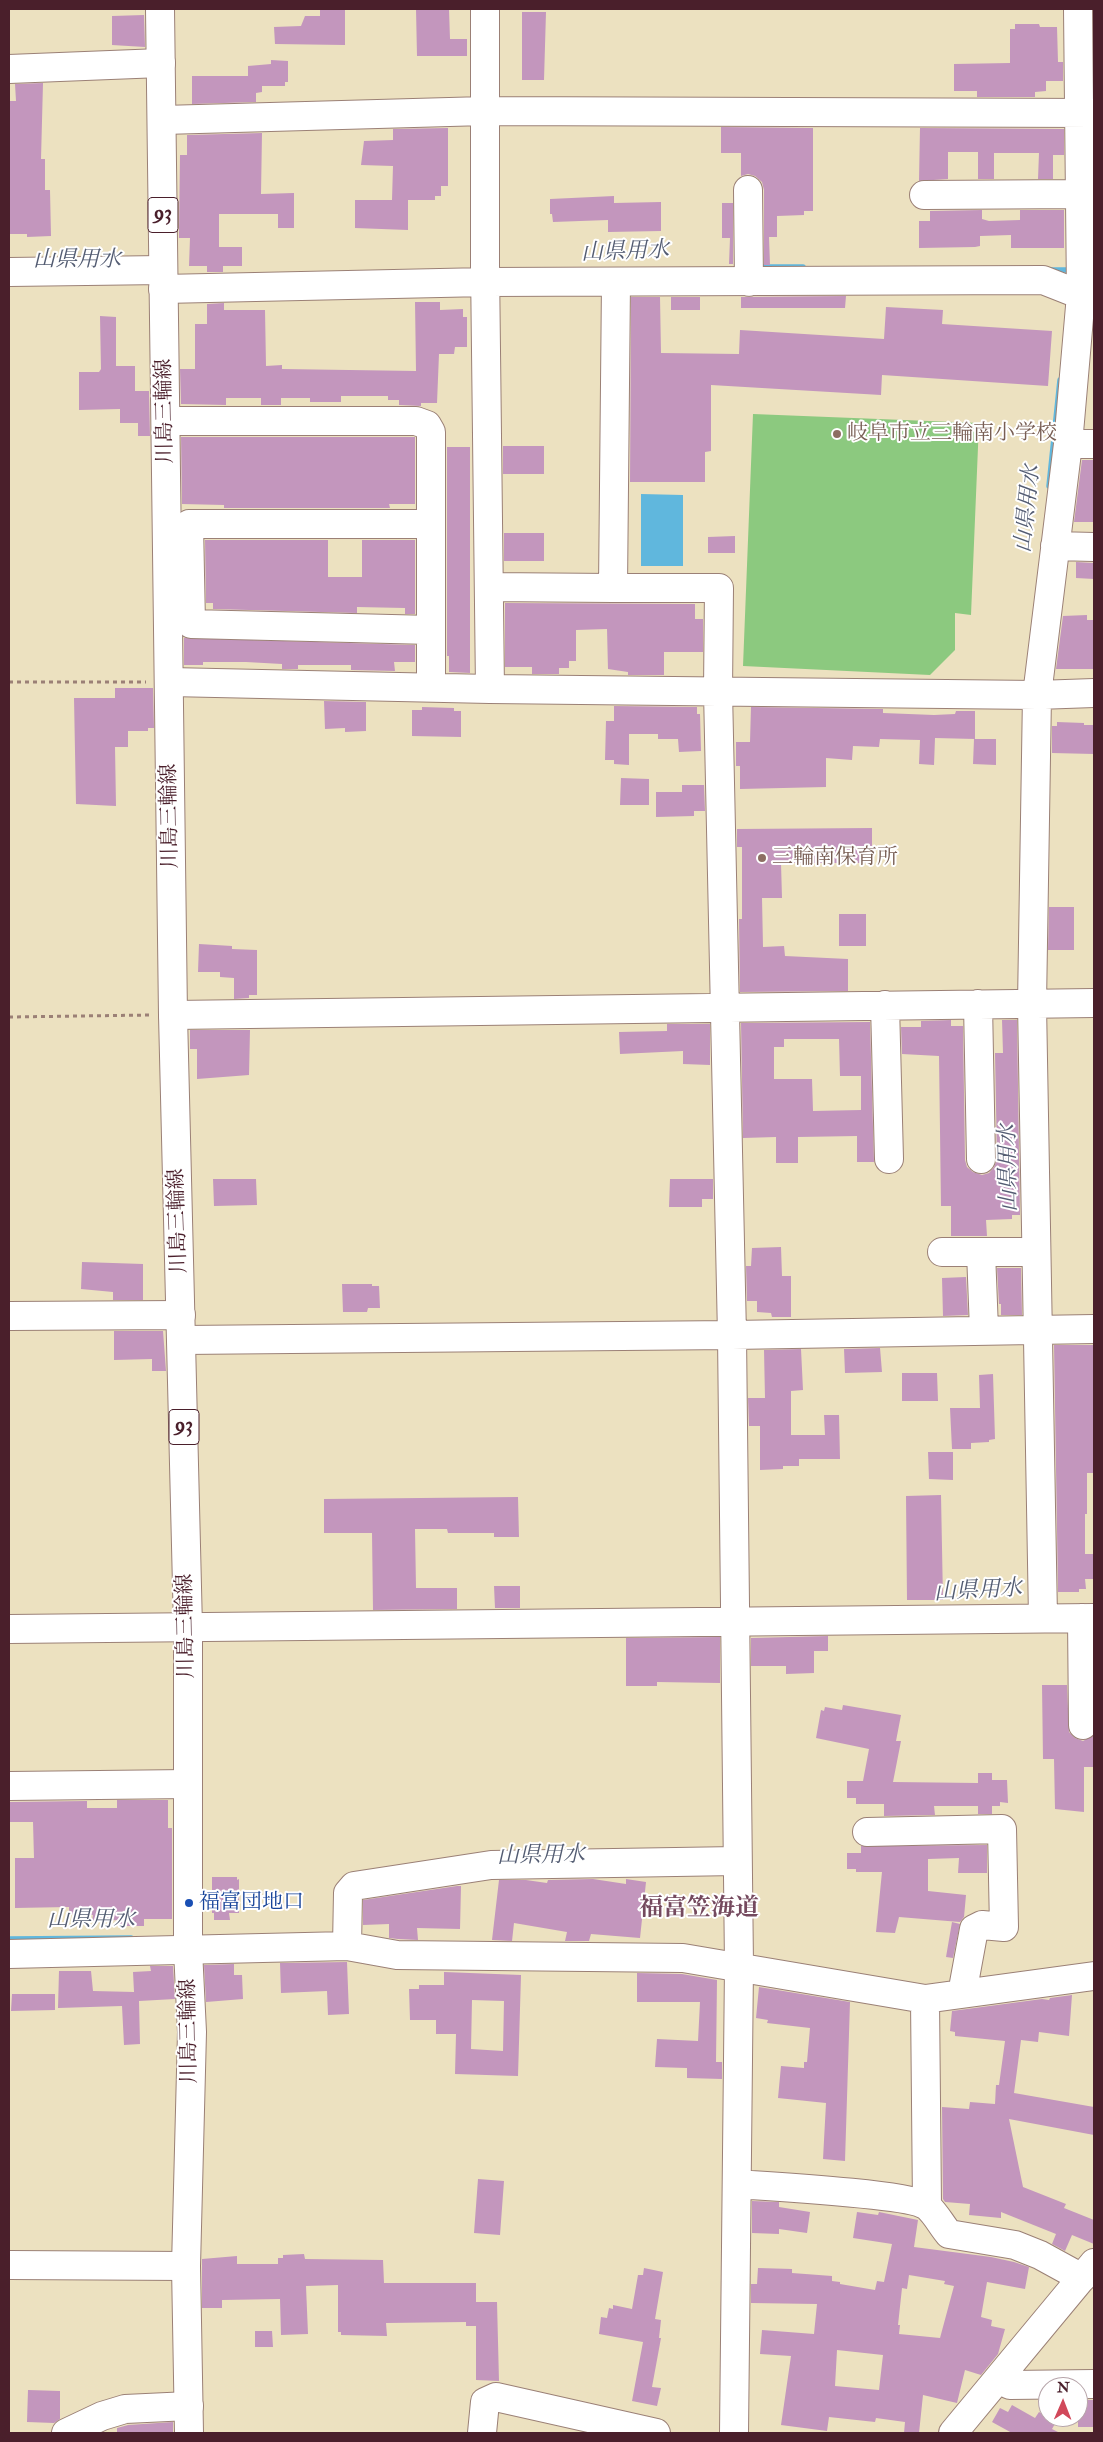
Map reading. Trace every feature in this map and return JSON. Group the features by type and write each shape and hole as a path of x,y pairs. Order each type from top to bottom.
{"street":[{"name":"川島三輪線","path":"160,9 163,120 163,279 170,682 173,1015 188,1627 188,1950 192,2032 186,2266 189,2433"},
{"path":"485,9 485,275 490,689"},
{"path":"1043,1618 1036,1329 1032,1004 1037,695 1055,546 1081,444 1088,294 1080,194 1087,113 1078,9"},
{"path":"9,69 161,64"},
{"path":"163,120 486,112 1087,113"},
{"path":"748,190 749,282"},
{"path":"924,195 1080,194"},
{"path":"9,272 163,279 485,275 616,282 1042,280 1088,294"},
{"path":"612,588 616,282"},
{"path":"166,421 416,421 427,425 431,432 431,687"},
{"path":"430,524 189,524 191,624 430,630"},
{"path":"1055,546 1094,547"},
{"path":"489,587 719,588 718,691 732,1335 739,1966 734,2433"},
{"path":"170,682 490,689 1037,695 1094,693"},
{"path":"173,1015 1094,1003"},
{"path":"978,1004 981,1160"},
{"path":"885,1005 889,1159"},
{"path":"942,1252 1021,1252"},
{"path":"982,1252 984,1330"},
{"path":"9,1316 182,1327 732,1335 1094,1329"},
{"path":"9,1629 1088,1618 1083,1725"},
{"path":"9,1786 188,1784"},
{"path":"867,1832 1002,1829 1004,1927 982,1925 974,1929 962,1994"},
{"path":"348,1946 348,1893 354,1886 491,1865 737,1861"},
{"path":"9,1954 348,1946 398,1955 683,1958 925,1999 1094,1976"},
{"path":"925,1999 927,2206 949,2234 1015,2245 1088,2270 952,2433"},
{"path":"737,2184 826,2190 927,2206"},
{"path":"9,2265 186,2266"},
{"path":"999,2379 1010,2385 1094,2384"},
{"path":"482,2433 485,2402 496,2397 656,2433"},
{"path":"66,2433 102,2416 125,2409 189,2406"}],"path":[{"path":"9,682 170,682"},
{"path":"9,1017 173,1015"}],"green space":[{"path":"753,414 979,423 971,615 955,613 955,650 930,675 743,666"}],"water":[{"path":"641,494 683,495 683,566 641,566"}],"building":[{"path":"320,9 345,9 345,45 275,44 274,27 301,26 305,16 320,16"},
{"path":"416,9 449,9 450,39 467,39 467,56 417,56"},
{"path":"522,12 546,12 544,80 522,80"},
{"path":"144,15 145,47 112,45 112,16"},
{"path":"1015,24 1039,24 1040,27 1057,27 1058,62 1063,62 1063,81 1046,81 1046,91 1035,92 1035,97 977,97 977,91 954,91 954,64 1010,63 1010,29 1015,29"},
{"path":"271,60 288,61 288,82 285,82 285,86 262,86 262,92 256,93 256,102 192,104 192,76 248,76 248,66 271,64"},
{"path":"43,83 41,159 45,159 45,190 50,190 51,236 27,237 27,234 9,234 9,101 16,101 15,84"},
{"path":"721,127 813,128 813,211 804,211 804,215 777,216 777,237 769,237 770,265 764,265 764,190 762,182 755,176 748,174 741,176 741,153 721,153"},
{"path":"448,128 448,186 441,186 441,196 435,196 435,200 408,200 408,230 355,228 355,200 392,200 393,166 361,165 364,141 393,140 393,129"},
{"path":"920,128 1064,129 1064,155 1053,155 1053,179 1038,179 1039,153 994,153 994,179 978,179 978,152 948,152 948,179 919,181"},
{"path":"262,133 261,194 294,193 294,228 278,228 278,214 219,214 219,247 242,247 242,266 223,266 223,272 207,272 207,266 189,266 190,238 179,238 180,155 187,155 187,135"},
{"path":"614,196 614,203 661,202 661,231 608,232 608,220 553,222 552,214 550,214 550,199"},
{"path":"722,203 733,203 733,264 729,264 730,238 722,238"},
{"path":"982,210 982,219 989,221 1020,220 1020,210 1064,210 1064,248 1011,248 1011,235 980,236 980,246 975,247 919,248 919,221 930,221 930,211"},
{"path":"846,296 845,308 741,308 741,297"},
{"path":"631,297 660,297 661,353 739,354 740,330 884,339 886,307 943,310 942,324 1052,331 1048,386 882,375 881,395 711,385 711,451 705,452 705,482 630,482"},
{"path":"671,297 700,297 700,310 671,310"},
{"path":"415,302 440,302 440,310 463,309 463,317 467,317 467,347 455,347 454,354 439,354 437,403 421,403 421,406 399,405 399,400 388,400 388,396 341,396 341,402 310,402 310,398 281,398 281,405 261,405 261,398 226,398 226,405 181,404 180,369 195,369 195,324 207,324 207,304 224,303 224,310 265,310 266,366 282,365 282,369 416,371"},
{"path":"100,316 116,317 116,366 135,366 135,391 149,391 150,436 138,436 138,423 120,423 120,409 79,410 79,372 99,372 101,369"},
{"path":"181,437 415,437 415,504 389,504 390,508 224,508 224,505 182,504"},
{"path":"503,446 544,446 544,474 503,474"},
{"path":"447,447 470,447 470,673 449,672 449,656 447,656"},
{"path":"1082,460 1094,460 1094,522 1074,522"},
{"path":"504,533 544,533 544,561 504,561"},
{"path":"735,536 735,553 708,553 708,537"},
{"path":"205,540 328,540 328,577 362,577 362,540 415,540 415,614 405,614 405,608 357,607 357,613 213,609 213,603 206,603"},
{"path":"1076,562 1094,563 1094,579 1076,578"},
{"path":"505,603 695,604 695,619 703,619 703,652 664,652 664,675 628,675 628,672 608,669 607,629 576,630 576,661 569,661 569,668 559,668 559,674 532,674 532,667 505,667"},
{"path":"1087,615 1087,620 1094,620 1094,669 1056,669 1063,616"},
{"path":"184,638 415,645 415,662 394,662 395,671 351,670 351,665 298,665 298,669 282,669 282,664 246,662 203,662 203,665 184,665"},
{"path":"115,688 153,688 154,728 148,728 148,731 128,731 128,747 115,747 116,806 76,804 74,698 115,698"},
{"path":"324,701 366,702 366,731 345,732 345,728 325,729"},
{"path":"614,706 697,707 697,714 700,714 701,751 679,752 678,739 658,739 658,734 629,734 629,765 614,764 614,760 605,760 606,721 614,721"},
{"path":"422,707 454,708 454,711 461,711 461,737 412,736 412,710 422,710"},
{"path":"751,707 883,709 883,713 934,715 955,714 956,711 975,711 975,739 935,738 934,765 919,764 920,740 880,739 879,747 853,746 852,760 826,758 826,787 740,789 740,766 736,766 736,742 750,742"},
{"path":"1057,722 1094,725 1094,754 1052,753 1052,726 1057,726"},
{"path":"974,739 996,739 996,765 973,764"},
{"path":"621,778 649,779 649,805 620,805"},
{"path":"682,785 704,785 705,811 694,811 694,816 656,817 656,792 682,792"},
{"path":"872,828 872,863 781,863 782,898 762,898 763,947 784,946 785,956 848,959 848,991 740,992 739,919 742,919 742,847 737,847 737,829"},
{"path":"1049,907 1074,907 1074,950 1048,950"},
{"path":"839,914 866,914 866,946 839,946"},
{"path":"199,944 232,946 232,949 257,950 257,995 249,995 249,998 234,999 234,978 220,977 220,972 198,972"},
{"path":"951,1020 951,1026 963,1026 965,1160 967,1167 973,1172 982,1175 989,1173 997,1159 995,1053 1003,1053 1002,1020 1017,1020 1020,1215 1012,1215 1012,1219 986,1220 987,1236 951,1236 951,1206 941,1206 939,1056 902,1054 901,1027 921,1027 921,1021"},
{"path":"870,1022 874,1162 857,1162 857,1136 798,1137 798,1163 776,1163 776,1137 743,1138 741,1023","holes":["784,1039 839,1039 840,1076 861,1076 861,1110 813,1111 812,1079 774,1079 774,1047 784,1047"]},
{"path":"667,1024 710,1024 710,1065 683,1064 683,1051 620,1054 619,1032 667,1031"},
{"path":"190,1030 250,1030 249,1075 197,1079 197,1049 190,1049"},
{"path":"213,1179 256,1179 257,1205 214,1206"},
{"path":"670,1179 713,1179 713,1199 702,1199 702,1207 669,1207"},
{"path":"781,1247 782,1276 791,1276 791,1317 772,1317 771,1313 757,1312 757,1301 747,1301 746,1266 751,1266 752,1248"},
{"path":"82,1262 143,1264 143,1300 113,1300 113,1292 81,1289"},
{"path":"997,1268 1021,1268 1022,1315 1001,1315"},
{"path":"966,1277 968,1315 943,1316 942,1278"},
{"path":"342,1284 372,1284 372,1286 379,1286 380,1308 368,1308 367,1312 343,1312"},
{"path":"114,1331 163,1331 166,1371 152,1371 152,1359 114,1360"},
{"path":"1054,1345 1094,1345 1094,1473 1087,1473 1085,1554 1094,1554 1094,1579 1085,1579 1086,1589 1079,1589 1079,1592 1058,1592"},
{"path":"880,1348 882,1372 845,1373 844,1349"},
{"path":"801,1349 803,1390 791,1391 791,1435 825,1435 824,1415 839,1415 840,1459 799,1459 799,1466 783,1466 783,1469 760,1470 760,1426 749,1426 748,1398 765,1398 764,1350"},
{"path":"902,1373 937,1373 938,1401 902,1401"},
{"path":"993,1374 995,1439 989,1440 989,1442 971,1443 971,1449 952,1449 950,1408 980,1408 979,1375"},
{"path":"928,1452 953,1452 953,1480 929,1479"},
{"path":"941,1495 943,1600 907,1600 906,1496"},
{"path":"518,1497 519,1537 494,1537 494,1533 448,1533 447,1529 415,1529 416,1588 457,1588 457,1609 373,1610 372,1533 324,1533 324,1499"},
{"path":"494,1586 520,1586 520,1608 495,1608"},
{"path":"828,1636 828,1651 814,1651 814,1673 786,1674 786,1666 751,1666 751,1638"},
{"path":"720,1637 720,1683 657,1682 657,1686 626,1686 626,1638"},
{"path":"1042,1685 1067,1685 1069,1732 1075,1738 1083,1741 1094,1735 1094,1767 1084,1767 1084,1812 1055,1809 1054,1759 1043,1759"},
{"path":"843,1705 901,1715 896,1741 901,1741 893,1782 978,1783 978,1773 992,1773 992,1780 1007,1780 1008,1803 1000,1802 1000,1806 992,1806 992,1814 978,1814 978,1806 934,1806 935,1815 884,1816 884,1804 856,1804 856,1798 847,1798 847,1781 863,1781 869,1749 816,1738 821,1710 824,1711 825,1707 842,1710"},
{"path":"117,1800 168,1800 168,1828 172,1828 172,1919 144,1919 144,1926 120,1926 120,1920 92,1921 93,1915 69,1914 69,1907 15,1908 15,1858 34,1858 33,1822 9,1822 9,1802 87,1801 87,1808 117,1808"},
{"path":"987,1845 987,1873 958,1873 959,1858 928,1859 928,1891 966,1895 964,1917 960,1922 899,1917 895,1933 876,1932 882,1872 856,1872 856,1869 847,1869 847,1853 861,1853 861,1846"},
{"path":"212,1877 237,1877 237,1880 239,1879 239,1913 229,1913 230,1920 214,1920 214,1913 212,1913"},
{"path":"593,1879 626,1884 626,1879 646,1882 640,1938 591,1934 589,1941 565,1941 567,1932 514,1923 512,1941 492,1940 499,1880 526,1880 547,1883 548,1880"},
{"path":"461,1886 460,1929 417,1928 418,1940 389,1938 389,1924 363,1925 363,1900"},
{"path":"952,1922 960,1924 953,1958 946,1957"},
{"path":"347,1962 349,2014 328,2015 327,1991 281,1993 280,1963"},
{"path":"234,1964 234,1975 242,1975 243,1999 206,2002 204,1965"},
{"path":"150,1966 173,1966 175,1999 139,2001 140,2044 124,2045 122,2006 58,2008 59,1971 91,1971 93,1991 134,1992 133,1972 151,1971"},
{"path":"444,1972 521,1975 518,2076 455,2074 456,2034 436,2034 436,2020 410,2020 409,1989 419,1989 419,1985 444,1985","holes":["472,2000 504,2001 503,2051 471,2049"]},
{"path":"637,1973 682,1974 717,1980 716,2062 722,2062 722,2079 687,2078 687,2068 655,2067 657,2039 698,2041 700,2002 637,2002"},
{"path":"759,1987 850,2002 845,2161 823,2159 826,2103 778,2098 781,2066 804,2068 804,2062 807,2062 810,2028 767,2023 768,2020 756,2018"},
{"path":"12,1994 55,1994 55,2010 11,2011"},
{"path":"1072,1995 1069,2036 1039,2032 1038,2042 1021,2040 1014,2093 1094,2107 1094,2135 1009,2119 1023,2187 1066,2204 1064,2208 1094,2220 1094,2244 1072,2235 1065,2251 1052,2244 1056,2234 1001,2212 1001,2218 969,2215 970,2204 945,2202 943,2199 942,2107 969,2109 970,2102 995,2104 996,2085 999,2085 1005,2041 955,2036 955,2032 950,2031 952,2011 1042,1999 1049,2000 1050,1998"},
{"path":"478,2179 504,2181 500,2235 474,2233"},
{"path":"752,2201 779,2202 779,2207 810,2212 807,2233 779,2229 779,2234 752,2233"},
{"path":"857,2212 878,2215 879,2212 918,2220 914,2247 991,2257 1029,2267 1025,2289 987,2282 981,2317 992,2320 991,2326 1005,2329 998,2354 981,2375 965,2370 957,2403 923,2395 919,2433 904,2433 905,2422 876,2418 875,2422 829,2417 827,2431 781,2425 791,2356 760,2354 762,2330 814,2334 817,2304 751,2303 751,2284 757,2284 758,2268 792,2269 792,2273 832,2276 832,2281 840,2282 840,2284 875,2290 877,2281 884,2282 892,2244 853,2238","holes":["909,2275 945,2281 944,2284 954,2286 940,2338 899,2334 900,2325 898,2325 902,2288 907,2289","837,2350 883,2355 879,2390 835,2386"]},
{"path":"304,2254 305,2259 383,2260 384,2283 476,2283 476,2302 497,2302 499,2381 476,2380 476,2326 466,2326 466,2322 386,2323 387,2336 341,2335 341,2332 338,2332 338,2285 306,2286 308,2334 281,2335 280,2299 222,2300 222,2308 202,2308 202,2259 237,2256 237,2264 278,2264 278,2258 283,2258 283,2255"},
{"path":"644,2268 663,2272 655,2319 661,2320 659,2338 661,2338 652,2387 661,2388 657,2406 632,2401 643,2342 599,2334 601,2317 607,2318 609,2308 613,2309 613,2305 632,2309 638,2275 643,2275"},
{"path":"255,2331 272,2331 273,2347 255,2347"},
{"path":"28,2390 60,2391 60,2419 54,2423 27,2422"},
{"path":"1088,2400 1094,2400 1094,2427 1088,2427"},
{"path":"1012,2405 1035,2418 1038,2414 1038,2427 1053,2427 1052,2429 1060,2433 1012,2433 992,2422 1000,2408 1008,2412"},
{"path":"173,2422 173,2433 117,2433 117,2428 128,2425"}],"waterway":[{"name":"山県用水","path":"757,267 803,267"},
{"name":"山県用水","path":"1050,270 1070,270"},
{"name":"山県用水","path":"1049,486 1060,380"},
{"name":"山県用水","path":"9,1939 131,1938"}],"place":[{"name":"岐阜市立三輪南小学校","path":"837,434"},
{"name":"三輪南保育所","path":"762,858"},
{"name":"福富団地口","path":"189,1903"}],"district":[{"name":"福富笠海道","path":"699,1910"}]}
